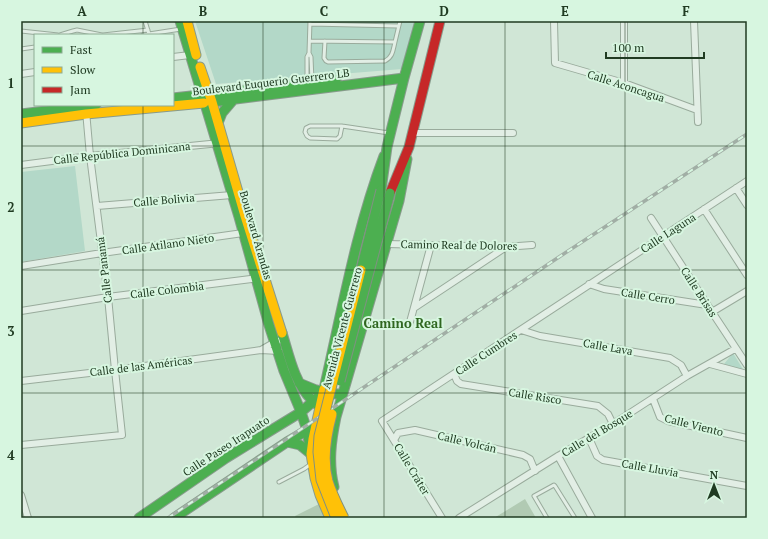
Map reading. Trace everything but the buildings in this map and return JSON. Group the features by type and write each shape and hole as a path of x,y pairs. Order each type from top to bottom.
{"main road":[{"path":"312,454 316,405 323,391 359,236 381,162 388,147 405,75 420,21"},
{"path":"348,518 338,498 333,483 331,447 336,417 399,201 409,146 440,21"},
{"name":"Boulevard Arandas","path":"183,24 190,55 218,123 220,143 232,195 243,233 284,339 293,368 299,383 306,394 316,405 336,417"},
{"name":"Boulevard Arandas","path":"183,24 207,99 260,278 274,342 307,430 312,454 314,478 330,518"},
{"name":"Boulevard Euquerio Guerrero LB","path":"174,101 207,99 310,85 405,75"},
{"name":"Boulevard Euquerio Guerrero LB","path":"174,98 234,99 310,85"},
{"path":"218,123 219,118 234,99"},
{"name":"Boulevard Euquerio Guerrero LB","path":"21,114 113,106"},
{"name":"Boulevard Euquerio Guerrero LB","path":"21,123 86,108"},
{"name":"Avenida Vicente Guerrero","path":"344,518 334,497 328,479 325,453 326,437 390,193 409,146"},
{"name":"Avenida Vicente Guerrero","path":"336,518 321,480 318,452 319,436 381,190 388,147"},
{"path":"299,383 323,391 342,395"},
{"name":"Calle Paseo Irapuato","path":"139,518 226,458 301,412 316,405"},
{"path":"174,518 286,442 315,426 336,417"},
{"path":"286,442 300,444 312,454"},
{"path":"312,454 317,443 323,442 331,447"}],"street":[{"name":"Calle Aconcagua","path":"554,21 555,63 624,83 698,110"},
{"path":"624,21 624,83"},
{"path":"694,21 698,122"},
{"path":"174,57 190,55"},
{"path":"21,74 34,72"},
{"name":"Calle Panamá","path":"21,445 122,435 114,370 108,297 90,156 86,108"},
{"path":"413,133 514,133"},
{"name":"Calle República Dominicana","path":"21,165 90,156 220,143"},
{"name":"Calle Laguna","path":"589,284 747,181"},
{"path":"736,188 747,205"},
{"name":"Calle Bolivia","path":"97,206 232,195"},
{"path":"704,209 747,276"},
{"name":"Calle Brisas","path":"651,218 747,365"},
{"name":"Calle Atilano Nieto","path":"21,266 243,233"},
{"name":"Camino Real de Dolores","path":"387,244 506,247 532,245"},
{"path":"410,322 431,245"},
{"path":"414,308 506,247"},
{"name":"Calle Colombia","path":"21,312 108,297 260,278"},
{"name":"Calle Cerro","path":"589,284 604,289 707,305"},
{"name":"Calle Cumbres","path":"382,421 589,284"},
{"path":"712,312 747,291"},
{"name":"Calle Lava","path":"521,330 540,336 670,358 681,365 687,376"},
{"name":"Calle de las Américas","path":"261,350 274,342 284,339"},
{"name":"Calle del Bosque","path":"460,518 558,456 653,399 687,376 736,349"},
{"name":"Calle de las Américas","path":"21,381 261,350 278,352 287,350"},
{"path":"710,364 747,374"},
{"name":"Calle Risco","path":"454,374 457,381 461,384 598,406 608,414 613,424"},
{"name":"Calle Viento","path":"653,399 660,417 668,421 747,438"},
{"name":"Calle Cráter","path":"382,421 442,518"},
{"name":"Calle Volcán","path":"394,440 398,432 415,430 523,455 530,460 535,471"},
{"name":"Calle Lluvia","path":"589,438 597,456 603,460 747,486"},
{"path":"558,456 592,518"},
{"path":"21,495 28,518"}],"lane":[{"path":"145,21 149,34 183,24"},
{"path":"325,41 324,58 328,62 385,61 392,55 400,21"},
{"path":"310,85 310,22 398,26"},
{"path":"62,34 77,30 97,34"},
{"path":"111,34 148,30"},
{"path":"21,31 50,34"},
{"path":"310,41 395,42"},
{"path":"21,49 34,48"},
{"path":"342,126 340,136 337,139 310,138 305,132 306,128 310,126 342,126 391,133"},
{"path":"279,482 304,469 312,454"},
{"path":"547,518 534,496 554,485 575,518"}],"green space":[{"path":"195,21 415,21 402,69 216,84"},
{"path":"75,166 85,251 21,262 21,172"},
{"path":"733,353 744,371 724,364"}],"railway":[{"path":"168,518 559,257 747,134"}],"traffic: fast":[{"path":"180,21 239,217 269,325 284,371 307,430 311,454"},
{"path":"381,190 387,147 420,21"},
{"path":"204,103 404,78"},
{"path":"174,98 336,80"},
{"path":"218,123 222,113 234,99"},
{"path":"21,114 88,106"},
{"path":"324,389 357,242 384,156"},
{"path":"334,487 331,469 331,452 336,417 399,201 407,159"},
{"path":"361,270 381,190"},
{"path":"340,381 390,193"},
{"path":"282,333 300,385 313,401 331,414"},
{"path":"299,383 316,390 342,395"},
{"path":"139,518 226,458 301,412 317,398"},
{"path":"174,518 287,442 311,428"},
{"path":"287,442 300,445 311,454"}],"traffic: slow":[{"path":"187,21 196,55"},
{"path":"200,67 282,333"},
{"path":"174,106 204,103"},
{"path":"21,123 86,114 172,106"},
{"path":"336,518 321,480 318,452 319,436 361,270"},
{"path":"324,389 311,454 315,478 320,495 330,518"},
{"path":"332,414 325,456 326,473 331,491 344,518"}],"traffic: jam":[{"path":"390,193 409,147 440,21"}],"district":[{"name":"Camino Real","path":"403,323"}]}
